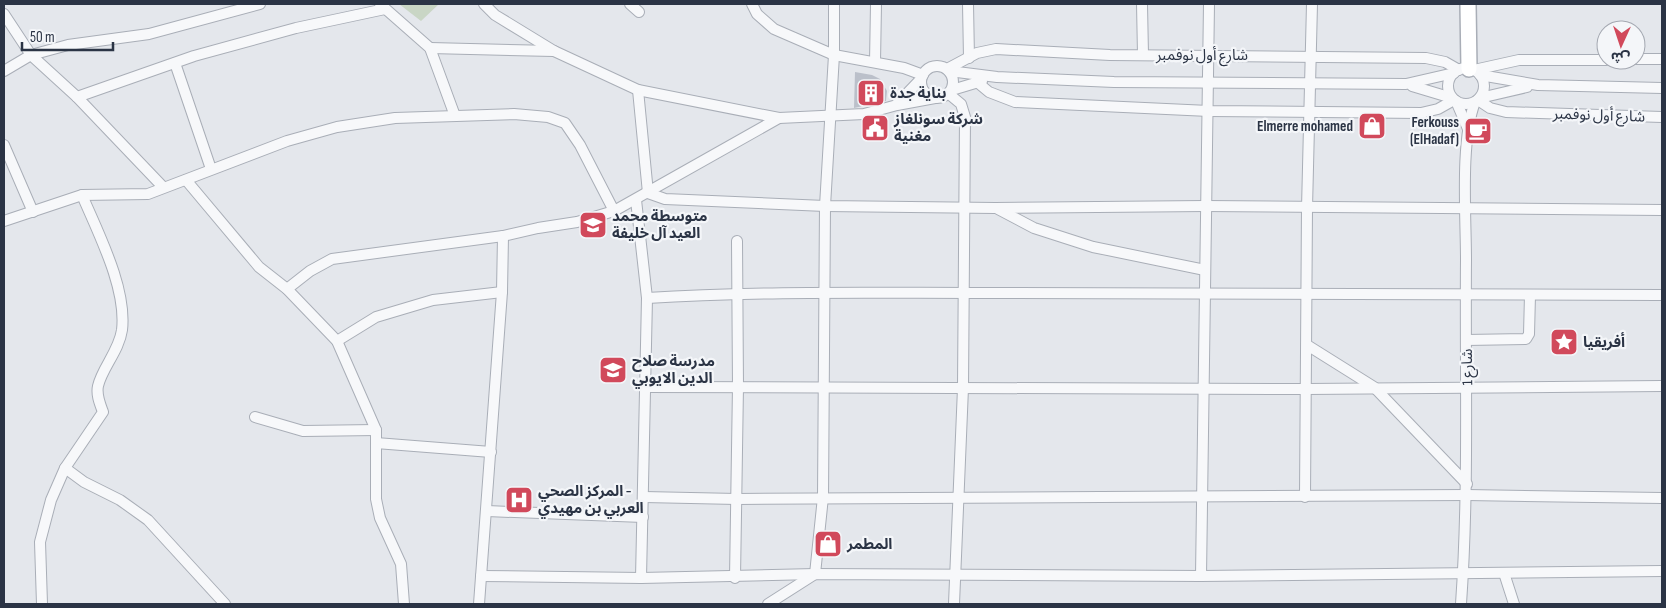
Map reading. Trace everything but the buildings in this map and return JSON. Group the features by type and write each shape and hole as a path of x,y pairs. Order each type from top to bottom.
{"street":[{"path":"4,71 31,55 68,45 149,34 243,6 260,4"},
{"path":"484,4 495,15 554,51 638,90 779,118 864,114 897,105 940,98 951,92"},
{"path":"630,4 639,12"},
{"path":"752,4 757,14 774,29 834,55 876,62 922,77"},
{"path":"815,574 823,497 825,206 832,116 834,4"},
{"path":"876,4 876,62"},
{"path":"968,4 969,58"},
{"path":"1142,4 1142,55"},
{"path":"1200,576 1205,388 1205,206 1209,111 1209,4"},
{"path":"1305,496 1308,293 1307,208 1312,4"},
{"path":"1467,71 1448,87 1454,99 1465,104 1478,100 1484,89 1467,71 1468,4"},
{"path":"77,97 175,63 296,28 382,6 430,48 455,116"},
{"path":"4,14 31,55 77,97 163,187"},
{"path":"430,48 554,51"},
{"name":"شارع أول نوفمبر","path":"948,70 969,58 996,49 1142,55 1433,58 1467,71 1538,85 1662,88"},
{"path":"1646,60 1662,59"},
{"name":"شارع أول نوفمبر","path":"948,70 997,77 1208,83 1406,84 1519,60 1596,60"},
{"path":"175,63 211,169"},
{"path":"897,105 933,66 948,70 953,80 951,92 961,104 964,112 965,293 954,604"},
{"path":"922,77 925,94 935,98"},
{"name":"شارع أول نوفمبر","path":"951,92 997,77"},
{"path":"977,82 989,92 1016,102 1209,111 1421,113 1438,109 1454,99"},
{"name":"شارع أول نوفمبر","path":"1406,84 1454,99"},
{"name":"شارع أول نوفمبر","path":"1478,100 1538,85"},
{"path":"638,90 648,193"},
{"name":"شارع 1","path":"1454,99 1468,130"},
{"name":"شارع أول نوفمبر","path":"1478,100 1490,108 1506,112 1662,117"},
{"name":"شارع 1","path":"1461,604 1467,495 1466,210 1468,130 1478,100"},
{"path":"4,221 82,195 148,194 287,141 337,126 395,118 514,114 548,117 564,122 580,144 614,211"},
{"path":"287,289 310,271 332,259 503,236 577,222 614,211 779,118"},
{"path":"4,145 33,212"},
{"path":"186,180 259,267 287,289 337,341 376,430 376,499 380,518 401,564 404,604"},
{"path":"648,193 666,199 825,206 964,206 995,208 1205,206 1466,210 1662,210"},
{"path":"42,604 40,542 51,500 65,468 103,412 98,396 98,386 122,332 121,304 112,272 82,195"},
{"path":"636,200 647,298 641,578"},
{"path":"995,208 1034,228 1093,247 1205,270"},
{"path":"479,604 502,292 503,236"},
{"path":"735,578 738,240"},
{"path":"337,341 376,317 433,300 502,292"},
{"path":"647,298 738,292 1205,292 1662,295"},
{"path":"1466,340 1526,339 1529,334 1530,294"},
{"path":"1307,345 1374,387 1466,484"},
{"path":"646,387 1307,388 1662,386"},
{"path":"255,417 303,431 376,430"},
{"path":"376,443 491,452"},
{"path":"65,468 84,482 120,500 148,520 225,604"},
{"path":"644,497 958,499 1467,495 1662,498"},
{"path":"487,511 643,517"},
{"path":"481,576 735,578 815,574 1200,576 1662,571"},
{"path":"768,604 815,574"},
{"path":"1504,574 1514,604"}],"green space":[{"path":"399,4 439,4 421,21"}],"place":[{"name":"بناية جدة","path":"871,93"},
{"name":"Elmerre mohamed","path":"1372,126"},
{"name":"شركة سونلغاز مغنية","path":"875,128"},
{"name":"Ferkouss (ElHadaf)","path":"1478,131"},
{"name":"متوسطة محمد العيد آل خليفة","path":"593,225"},
{"name":"أفريقيا","path":"1564,342"},
{"name":"مدرسة صلاح الدين الايوبي","path":"613,370"},
{"name":"المركز الصحي - العربي بن مهيدي","path":"519,500"},
{"name":"المطمر","path":"828,544"}]}
